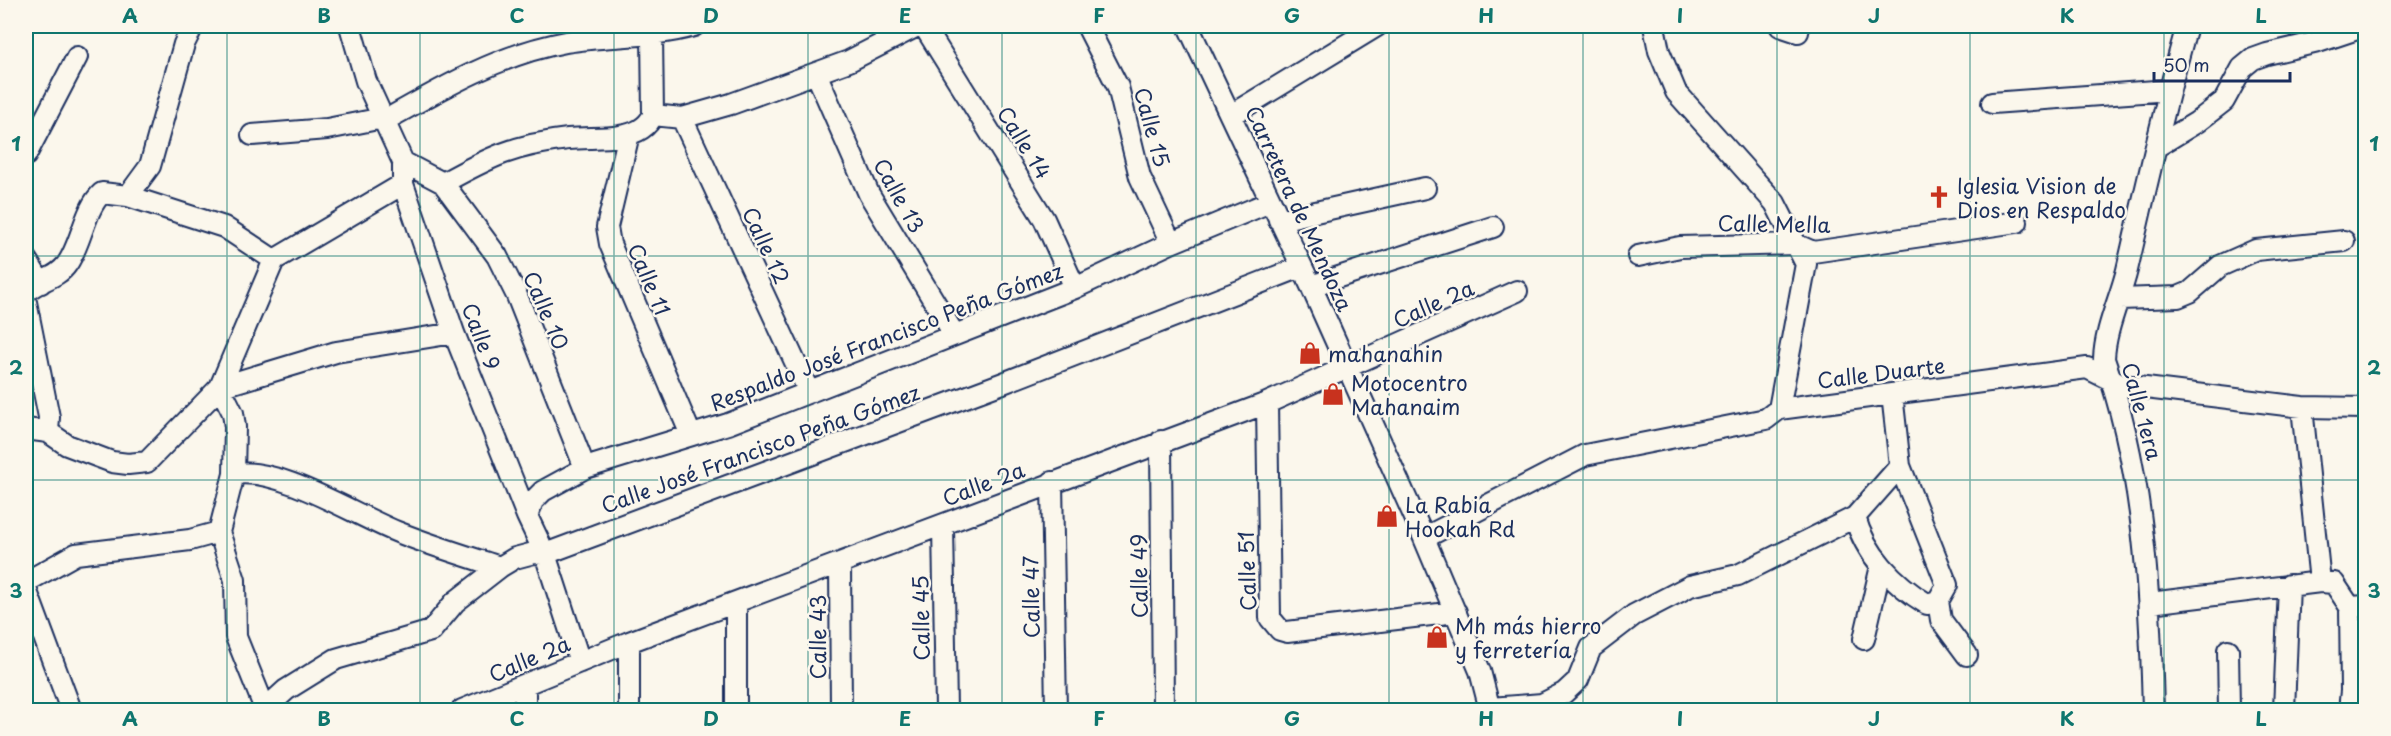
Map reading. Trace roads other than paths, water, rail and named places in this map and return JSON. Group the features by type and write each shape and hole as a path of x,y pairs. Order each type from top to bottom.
{"street":[{"path":"128,196 150,166 184,44 193,26"},
{"name":"Calle 9","path":"350,26 366,81 403,162 403,184 454,333 527,516 545,554 580,662"},
{"path":"252,135 327,129 384,119 456,80 504,59 567,42 652,34 694,26"},
{"path":"653,115 682,118 816,73 849,61 916,26"},
{"name":"Calle 14","path":"924,26 1044,219 1075,288"},
{"name":"Calle 15","path":"1087,26 1118,87 1140,177 1171,243"},
{"name":"Carretera de Mendoza","path":"1188,26 1311,286 1424,538 1480,671 1490,709"},
{"path":"1231,115 1377,26"},
{"path":"1654,26 1659,51 1676,92 1775,203 1806,264 1779,409"},
{"name":"Calle 1era","path":"2153,711 2150,603 2135,475 2111,378 2104,359 2104,347 2120,299 2169,90 2187,26"},
{"path":"2156,147 2198,122 2224,101 2242,68 2253,59 2318,42 2366,26"},
{"path":"403,162 443,183 498,153 519,147 572,138 629,134 643,129 653,115 652,34"},
{"path":"26,155 77,57"},
{"name":"Calle 13","path":"816,73 869,194 954,334"},
{"path":"1992,103 2169,90"},
{"name":"Calle 12","path":"682,118 809,392"},
{"name":"Calle 11","path":"629,134 607,227 610,243 691,435"},
{"name":"Calle 10","path":"443,183 497,256 517,296 585,468"},
{"path":"26,429 48,432 67,445 102,459 128,464 147,462 220,387 274,260 403,184"},
{"path":"1279,220 1425,188"},
{"path":"26,259 33,287 53,278 67,264 99,195 107,193 128,196 224,227 274,260"},
{"name":"Respaldo José Francisco Peña Gómez","path":"527,516 533,501 543,491 585,468 728,424 1075,288 1171,243 1270,202"},
{"name":"Calle Mella","path":"1638,256 1680,247 1795,244 1813,252 2017,222"},
{"path":"1311,286 1493,227"},
{"path":"2120,299 2178,297 2190,292 2220,266 2256,250 2344,242"},
{"name":"Calle José Francisco Peña Gómez","path":"265,710 286,690 336,659 431,631 455,602 500,567 534,553 545,554 1003,383 1301,267"},
{"name":"Calle 2a","path":"462,711 628,642 736,604 1052,482 1267,403 1517,291"},
{"path":"26,302 49,417 48,432"},
{"path":"220,387 336,352 454,333"},
{"name":"Calle Duarte","path":"1424,538 1586,455 1766,419 1779,409 2087,368 2121,385 2302,407 2366,408"},
{"path":"220,387 233,413 234,474 219,532 235,580 236,637 265,710"},
{"path":"1892,394 1900,466 1947,585 1938,601 1941,620 1967,655"},
{"name":"Calle 51","path":"1267,403 1270,618 1274,625 1287,632 1456,612"},
{"path":"2302,407 2320,582"},
{"name":"Calle 49","path":"1161,441 1163,711"},
{"path":"1490,709 1542,704 1564,693 1578,680 1592,648 1634,615 1690,586 1738,574 1855,518 1900,466"},
{"path":"234,474 247,472 259,474 310,491 399,532 500,567"},
{"name":"Calle 47","path":"1052,482 1056,711"},
{"path":"1855,518 1865,545 1881,566 1918,598 1927,603 1938,601"},
{"name":"Calle 45","path":"943,525 946,711"},
{"path":"26,582 76,554 190,540 219,532"},
{"name":"Calle 43","path":"840,563 841,711"},
{"path":"1864,639 1881,566"},
{"path":"2150,603 2289,585 2334,583 2358,606 2349,711"},
{"path":"2284,711 2289,585"},
{"path":"26,589 33,633 71,711"},
{"path":"736,604 736,711"},
{"path":"628,642 629,711"},
{"path":"2228,650 2229,711"},
{"path":"525,686 525,711"}],"place":[{"name":"Iglesia Vision de Dios en Respaldo","path":"1939,197"},
{"name":"mahanahin","path":"1310,353"},
{"name":"Motocentro Mahanaim","path":"1333,394"},
{"name":"La Rabia Hookah Rd","path":"1387,516"},
{"name":"Mh más hierro y ferretería","path":"1437,637"}]}
